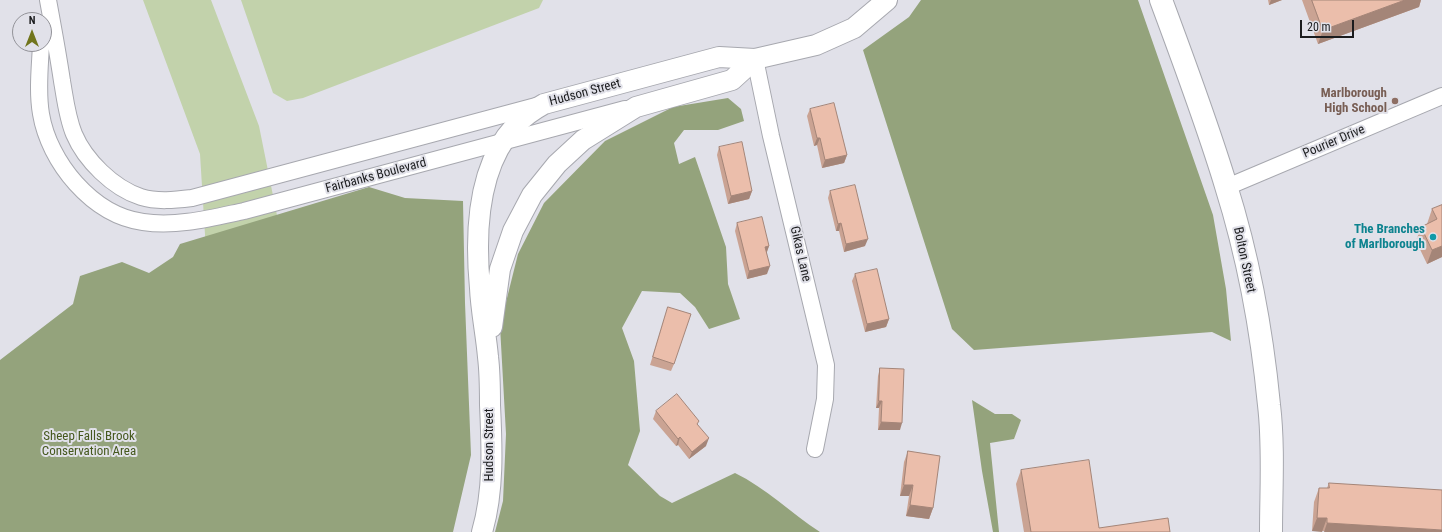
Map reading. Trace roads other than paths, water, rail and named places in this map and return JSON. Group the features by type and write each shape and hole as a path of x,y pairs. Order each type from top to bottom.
{"main road":[{"name":"Bolton Street","path":"1161,0 1203,113 1227,187 1246,262 1259,333 1269,404 1271,532"}],"street":[{"path":"43,12 44,0"},
{"name":"Fairbanks Boulevard","path":"48,0 66,104 74,133 80,146 92,162 106,175 140,197 152,199 192,198 544,104"},
{"name":"Hudson Street","path":"482,532 491,475 488,357 479,287 480,216 487,177 503,141 514,126 526,115 544,104 719,57 756,59 816,45 854,28 887,0"},
{"name":"Fairbanks Boulevard","path":"42,52 39,97 41,114 54,150 64,167 88,195 114,213 128,219 156,223 206,220 257,208 503,141 636,107"},
{"name":"Hudson Street","path":"488,357 500,269 513,231 532,195 544,178 570,151 600,128 636,107 732,80 756,59"},
{"name":"Gikas Lane","path":"756,59 771,136 826,364 825,399 815,449"},
{"name":"Pourier Drive","path":"1227,187 1442,96"}],"place":[{"name":"Marlborough High School","path":"1395,101"},
{"name":"The Branches of Marlborough","path":"1433,237"}],"park label":[{"name":"Sheep Falls Brook Conservation Area","path":"89,444"}]}
